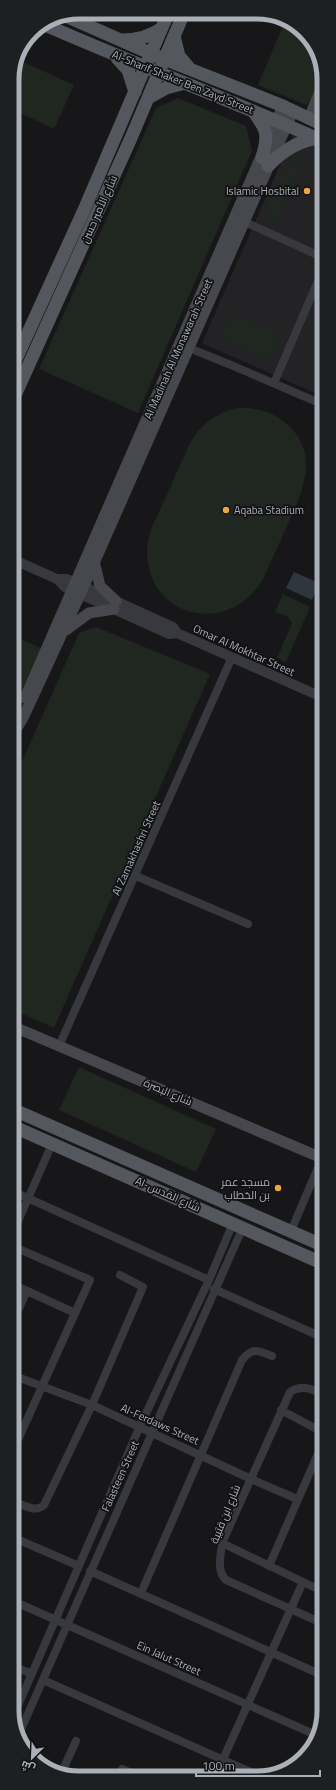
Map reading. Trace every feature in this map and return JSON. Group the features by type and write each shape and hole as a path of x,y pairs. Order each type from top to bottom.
{"main road":[{"name":"Al-Sharif Shaker Ben Zayd Street","path":"74,19 191,71 317,122"},
{"name":"شارع الأمير حسن","path":"19,353 135,92 150,53 166,19"},
{"name":"شارع الأمير حسن","path":"19,386 148,98 181,19"},
{"name":"Al-Sharif Shaker Ben Zayd Street","path":"50,27 158,73 282,122 317,138"},
{"path":"122,40 132,40 155,34 162,28"},
{"path":"174,36 179,56 191,71"},
{"path":"113,54 128,70 135,92"},
{"path":"148,98 166,88 185,84"},
{"path":"309,118 317,100"},
{"name":"Al Madinah Al Monawarah Street","path":"77,588 288,109"},
{"path":"253,110 265,127 265,162 284,153 303,141 317,140"},
{"name":"Al Madinah Al Monawarah Street","path":"77,588 94,561 184,346 245,222 265,162"},
{"path":"36,316 48,322"},
{"path":"62,633 88,613 115,605 100,586 94,561"},
{"path":"19,725 62,633 77,588"},
{"path":"19,712 28,690 77,588"},
{"name":"شارع البصرة","path":"19,1029 223,1114 317,1155"},
{"name":"Al-شارع القدس","path":"19,1112 317,1243"},
{"name":"Al-شارع القدس","path":"19,1129 122,1173 317,1261"},
{"path":"122,1173 128,1173 131,1170 132,1165 129,1160"},
{"path":"142,1183 138,1175 141,1169 146,1168"}],"street":[{"path":"245,222 317,255"},
{"path":"274,383 317,283"},
{"path":"184,346 317,402"},
{"name":"Omar Al Mokhtar Street","path":"19,562 115,605 173,627 177,633 317,695"},
{"name":"Al Zamakhashri Street","path":"59,1046 136,876 232,657"},
{"path":"136,876 248,924"},
{"path":"19,1219 52,1144"},
{"path":"291,1231 317,1172"},
{"path":"19,1195 209,1280"},
{"name":"Falasteen Street","path":"19,1703 56,1621 139,1428 209,1280 238,1225"},
{"name":"Falasteen Street","path":"22,1728 214,1289 238,1225"},
{"path":"19,1249 90,1280 19,1437"},
{"path":"20,1504 32,1508 40,1508 44,1505 92,1405 143,1287 120,1275"},
{"path":"19,1287 75,1313"},
{"path":"214,1289 317,1335"},
{"path":"19,1308 27,1291"},
{"path":"141,1593 242,1360 248,1352 253,1351 260,1351 272,1356"},
{"name":"Al-Ferdaws Street","path":"19,1378 92,1405 251,1479 297,1498"},
{"name":"شارع ابن قتيبة","path":"317,1392 309,1388 296,1388 290,1392 222,1543 220,1571 221,1576 226,1580 317,1621"},
{"path":"281,1410 317,1430"},
{"path":"269,1566 297,1498 317,1455"},
{"path":"19,1540 79,1566"},
{"path":"222,1543 317,1589"},
{"path":"90,1571 317,1673"},
{"path":"218,1771 303,1582"},
{"name":"Ein Jalut Street","path":"19,1604 312,1733"},
{"path":"19,1669 32,1674"},
{"path":"43,1680 248,1771"},
{"path":"63,1769 76,1741"}],"shaded area":[{"path":"283,25 294,31 309,49 315,63 317,94 306,105 258,85"},
{"path":"22,61 74,85 54,129 19,112 19,75"},
{"path":"178,98 246,126 252,151 138,413 39,369 156,108"},
{"path":"293,135 317,145 317,394 202,343"},
{"path":"306,152 275,222 270,220 267,216 265,206 292,162"},
{"path":"233,313 280,335 269,359 222,337"},
{"name":"Aqaba Stadium","path":"236,408 257,409 275,416 287,424 297,436 303,448 306,461 303,487 263,579 249,597 231,608 212,613 193,612 176,606 161,593 151,576 147,553 148,540 155,520 194,436 204,425 215,417 228,410"},
{"path":"294,572 317,582 317,588 312,600 286,588"},
{"path":"283,594 310,607 286,662 277,658 292,623 288,617 275,612"},
{"path":"96,627 210,674 54,1028 19,1012 19,768 79,633"},
{"path":"19,638 45,650 19,710"},
{"path":"79,1067 216,1129 196,1172 59,1110"}],"place":[{"name":"Islamic Hosbital","path":"307,191"},
{"name":"Aqaba Stadium","path":"226,510"},
{"name":"مسجد عمر بن الخطاب","path":"278,1188"}]}
